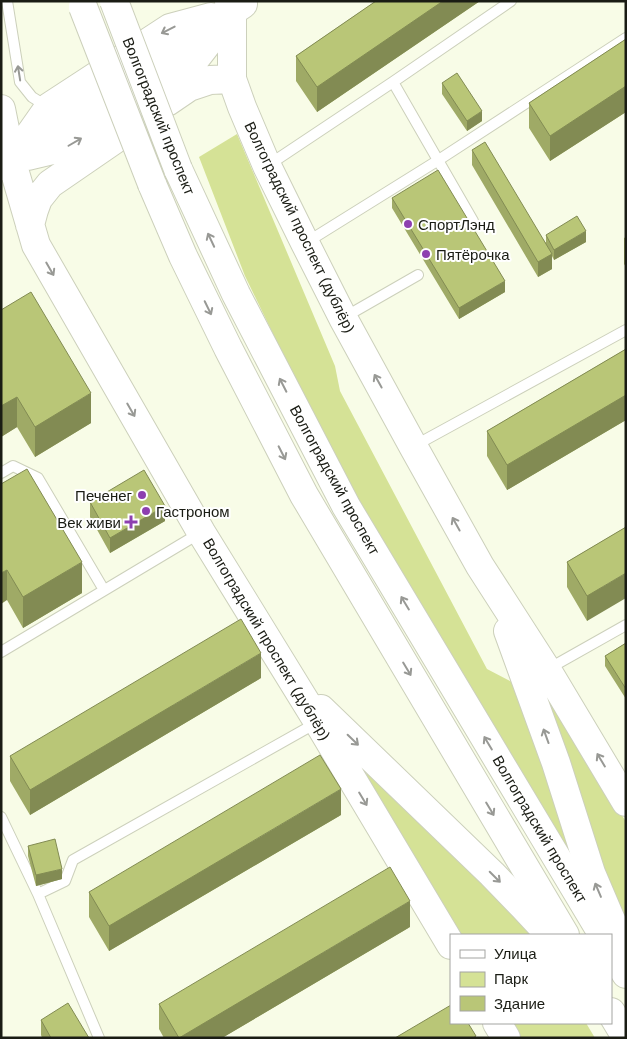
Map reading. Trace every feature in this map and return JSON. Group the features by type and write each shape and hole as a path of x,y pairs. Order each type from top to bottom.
{"main road":[{"name":"Волгоградский проспект","path":"114,1 178,169 236,294 346,506 602,934"},
{"name":"Волгоградский проспект","path":"82,4 152,184 183,256 304,495 564,934"},
{"path":"6,163 49,107 170,28 236,5"},
{"path":"6,163 70,146 189,67 236,5"},
{"name":"Волгоградский проспект (дублёр)","path":"236,5 232,79 242,108 267,166 304,243 343,318 480,566 547,670 626,802"},
{"path":"30,225 38,199 50,184 189,87 210,80 232,79"},
{"name":"Волгоградский проспект (дублёр)","path":"1,110 6,163 36,245 201,532 318,722 450,943"},
{"path":"480,566 523,670 556,763 591,873 626,950"},
{"path":"293,682 492,874 549,934"},
{"path":"612,951 626,974"},
{"path":"498,1024 506,1038"}],"lane":[{"path":"7,1 20,82 32,98 49,107"},
{"path":"267,166 511,1"},
{"path":"304,243 437,161 626,38"},
{"path":"393,82 472,220"},
{"path":"343,318 418,275"},
{"path":"413,446 626,330"},
{"path":"1,473 13,466 38,478 104,590"},
{"path":"1,652 201,532"},
{"path":"547,670 626,625"},
{"path":"38,894 65,881 73,860 318,722"},
{"path":"1,818 38,894 99,1038"}],"green space":[{"path":"237,134 335,366 340,391 487,669 514,683 575,861 570,865 323,437 245,276 199,157"},
{"path":"534,669 626,822 626,929 607,897"},
{"path":"371,768 533,934 455,934 363,779"},
{"path":"509,1024 587,1024 595,1038 517,1038"}],"building":[{"path":"376,1 443,1 317,87 296,56"},
{"path":"626,39 626,86 550,136 529,103"},
{"path":"457,73 482,111 467,121 442,83"},
{"path":"485,142 552,254 538,262 472,150"},
{"path":"438,170 505,281 459,308 392,198"},
{"path":"577,216 586,231 554,250 546,235"},
{"path":"31,292 91,393 35,427 17,397 1,406 1,310"},
{"path":"626,349 626,395 507,465 487,431"},
{"path":"27,469 82,562 23,597 7,570 1,573 1,484"},
{"path":"144,470 165,506 110,538 90,502"},
{"path":"626,527 626,573 587,596 567,562"},
{"path":"241,619 261,653 30,790 10,756"},
{"path":"626,643 626,689 605,656"},
{"path":"320,755 341,789 109,926 89,892"},
{"path":"55,839 62,869 36,875 28,846"},
{"path":"390,867 410,901 179,1038 159,1004"},
{"path":"68,1003 89,1038 51,1038 41,1020"},
{"path":"450,1006 450,1024 469,1024 476,1036 473,1038 395,1038"}],"place":[{"name":"СпортЛэнд","path":"408,224"},
{"name":"Пятёрочка","path":"426,254"},
{"name":"Печенег","path":"142,495"},
{"name":"Гастроном","path":"146,511"},
{"name":"Век живи","path":"131,522"}]}
